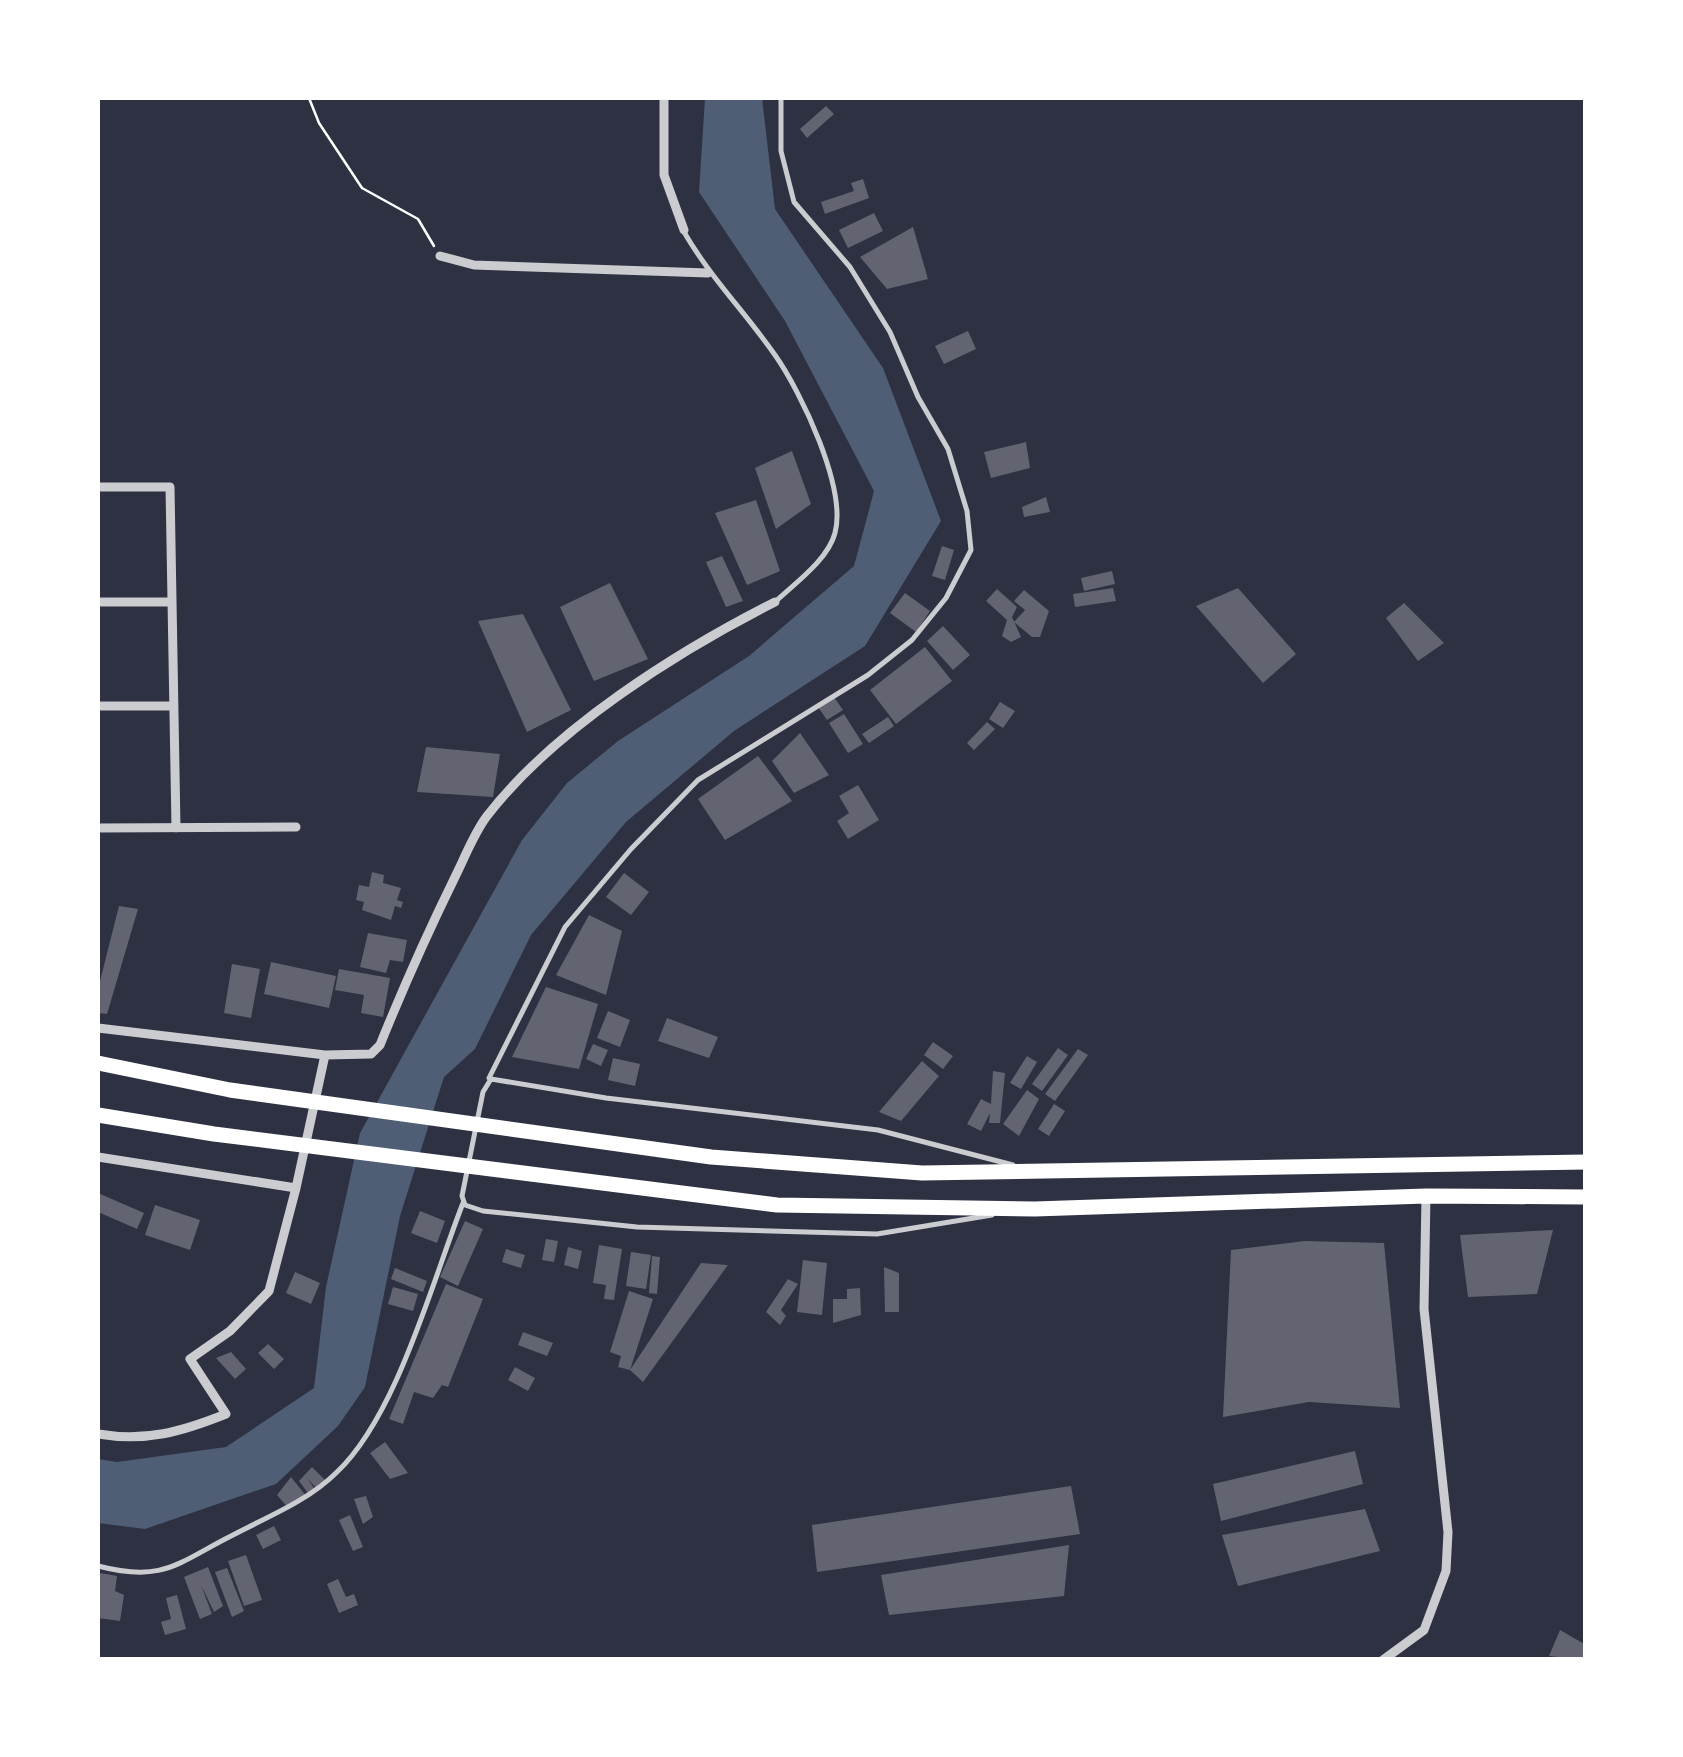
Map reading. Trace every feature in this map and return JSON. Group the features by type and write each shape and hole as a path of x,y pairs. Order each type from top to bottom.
{"highway":[{"path":"98,1063 230,1090 710,1158 922,1173 1586,1162"},
{"path":"98,1115 214,1134 777,1205 1035,1209 1426,1196 1586,1196"},
{"path":"1425,1162 1426,1196"}],"street":[{"path":"664,98 664,175 684,230"},
{"path":"440,256 474,265 708,273"},
{"path":"98,487 170,487 176,828"},
{"path":"98,602 172,602"},
{"path":"98,1028 360,1058 380,1045 418,954 484,819 517,781 654,672 713,634 775,602"},
{"path":"98,706 174,706"},
{"path":"98,828 296,828"},
{"path":"98,1434 129,1439 176,1434 226,1414 190,1358 230,1332 270,1291 325,1055"},
{"path":"98,1158 296,1188"},
{"path":"1383,1660 1424,1630 1446,1572 1448,1532 1424,1309 1426,1196"}],"lane":[{"path":"98,1566 126,1574 170,1570 286,1510 337,1473 372,1429 463,1202 488,1080 565,926 630,849 698,780 868,675 912,640 946,598 971,550 967,510 948,449 918,397 890,332 850,267 794,202 781,151 781,98"},
{"path":"684,230 708,273 777,357 834,485 835,534 819,560 775,602"},
{"path":"488,1080 517,1080 606,1098 878,1130 1036,1171"},
{"path":"463,1202 483,1211 637,1227 877,1234 1035,1209"}],"path":[{"path":"310,98 319,123 362,188 418,219 440,256"}],"water":[{"path":"705,98 762,98 775,209 883,368 941,521 865,646 734,731 626,822 531,935 475,1049 444,1077 400,1216 365,1387 338,1426 276,1484 145,1529 98,1523 98,1459 117,1462 226,1447 314,1388 326,1287 360,1133 522,840 567,783 618,741 749,656 854,566 874,491 785,321 699,192"}],"building":[{"path":"826,106 834,114 807,138 800,129"},
{"path":"863,179 869,198 825,214 821,202 854,191 851,183"},
{"path":"874,213 883,231 848,248 839,230"},
{"path":"913,227 928,279 887,289 860,257"},
{"path":"968,331 976,349 944,364 935,346"},
{"path":"1026,442 1030,468 991,478 984,452"},
{"path":"792,451 811,504 776,529 755,468"},
{"path":"1046,497 1050,512 1024,517 1022,507"},
{"path":"756,500 780,571 747,585 715,513"},
{"path":"942,546 954,550 945,580 932,576"},
{"path":"722,556 743,601 726,607 706,562"},
{"path":"1112,571 1115,584 1084,591 1081,578"},
{"path":"610,583 648,659 594,681 560,607"},
{"path":"1113,588 1116,601 1075,607 1073,594"},
{"path":"1238,588 1296,654 1263,683 1196,606"},
{"path":"997,589 1017,607 1012,617 1021,637 1011,642 1002,636 1007,620 986,601"},
{"path":"1024,590 1049,611 1040,637 1032,637 1014,622 1025,610 1014,601"},
{"path":"905,593 930,611 916,632 890,613"},
{"path":"1404,603 1444,643 1418,661 1386,618"},
{"path":"523,614 571,710 527,732 478,621"},
{"path":"943,626 970,655 953,670 927,641"},
{"path":"925,647 952,681 896,724 870,690"},
{"path":"834,697 843,710 827,720 818,707"},
{"path":"1000,702 1015,711 1003,728 989,719"},
{"path":"844,714 863,744 848,753 829,723"},
{"path":"888,717 894,726 869,743 862,734"},
{"path":"987,722 995,729 974,750 967,743"},
{"path":"800,733 829,775 794,793 772,761"},
{"path":"426,747 500,754 493,797 417,792"},
{"path":"758,756 792,801 725,840 698,799"},
{"path":"858,785 879,820 848,839 837,821 849,813 839,796"},
{"path":"372,872 384,875 383,883 401,888 397,900 403,902 401,908 395,906 391,920 362,910 364,902 356,900 359,885 369,887"},
{"path":"624,873 649,892 631,915 606,897"},
{"path":"119,906 138,909 107,1014 98,1013 98,989"},
{"path":"589,915 622,931 606,995 556,975"},
{"path":"368,933 407,940 403,962 390,960 386,973 360,967"},
{"path":"271,962 336,976 329,1008 264,994"},
{"path":"232,964 260,969 251,1018 224,1013"},
{"path":"339,969 390,978 383,1017 361,1013 364,995 335,990"},
{"path":"546,987 598,1004 579,1069 512,1057"},
{"path":"608,1011 630,1020 620,1047 597,1038"},
{"path":"667,1018 718,1037 709,1058 658,1041"},
{"path":"933,1042 953,1056 943,1069 924,1055"},
{"path":"593,1044 608,1050 601,1066 586,1059"},
{"path":"1058,1048 1068,1055 1042,1091 1032,1084"},
{"path":"1078,1049 1088,1055 1055,1101 1045,1094"},
{"path":"1027,1056 1037,1062 1021,1089 1010,1083"},
{"path":"613,1058 640,1064 635,1086 608,1080"},
{"path":"922,1061 939,1076 901,1121 879,1112"},
{"path":"993,1071 1005,1073 1000,1123 989,1123 990,1113 981,1131 967,1124 981,1099 991,1104"},
{"path":"1027,1090 1039,1099 1019,1136 1003,1124"},
{"path":"1054,1104 1065,1111 1049,1136 1038,1129"},
{"path":"98,1193 144,1213 137,1229 98,1212"},
{"path":"155,1205 200,1220 190,1250 145,1235"},
{"path":"420,1211 445,1221 437,1243 411,1233"},
{"path":"465,1221 483,1229 458,1286 440,1277"},
{"path":"1553,1230 1537,1294 1468,1297 1460,1235"},
{"path":"546,1239 558,1241 554,1262 542,1260"},
{"path":"1305,1241 1384,1243 1400,1408 1309,1402 1223,1417 1231,1250"},
{"path":"599,1245 622,1249 614,1300 604,1299 606,1285 593,1283"},
{"path":"568,1247 582,1251 578,1269 564,1265"},
{"path":"506,1249 525,1255 521,1268 502,1262"},
{"path":"631,1252 651,1255 646,1289 626,1286"},
{"path":"652,1256 660,1257 657,1294 649,1293"},
{"path":"803,1260 827,1263 822,1315 797,1312"},
{"path":"701,1263 728,1265 643,1382 630,1370"},
{"path":"884,1267 899,1273 899,1312 885,1312"},
{"path":"395,1268 427,1281 423,1292 391,1279"},
{"path":"295,1272 320,1283 311,1304 286,1293"},
{"path":"788,1279 798,1284 781,1310 786,1316 780,1325 766,1312"},
{"path":"446,1284 483,1299 448,1387 442,1385 433,1398 414,1392 403,1424 389,1419"},
{"path":"393,1287 418,1294 413,1311 388,1304"},
{"path":"860,1288 861,1315 833,1323 833,1299 847,1299 847,1289"},
{"path":"629,1291 653,1299 630,1370 618,1367 621,1356 610,1352"},
{"path":"523,1332 553,1343 547,1356 518,1345"},
{"path":"268,1344 284,1359 274,1369 258,1353"},
{"path":"231,1352 246,1369 235,1379 216,1358"},
{"path":"515,1367 535,1378 528,1391 508,1380"},
{"path":"385,1442 408,1473 390,1479 370,1453"},
{"path":"1355,1451 1363,1484 1221,1521 1213,1484"},
{"path":"312,1467 327,1482 318,1490 307,1478 316,1491 310,1496 299,1481"},
{"path":"291,1477 307,1497 289,1509 277,1495"},
{"path":"1071,1486 1080,1534 817,1572 812,1525"},
{"path":"366,1496 373,1517 363,1524 354,1499"},
{"path":"1365,1509 1380,1551 1238,1586 1222,1535"},
{"path":"350,1515 363,1547 353,1551 339,1520"},
{"path":"274,1526 281,1540 263,1549 256,1535"},
{"path":"1069,1545 1064,1596 889,1615 881,1575"},
{"path":"246,1555 262,1600 244,1606 228,1561"},
{"path":"208,1567 223,1606 214,1612 201,1585 212,1614 200,1619 184,1577"},
{"path":"227,1568 244,1611 232,1617 215,1572"},
{"path":"100,1573 117,1576 115,1591 124,1595 120,1621 98,1618"},
{"path":"338,1579 346,1597 354,1594 358,1605 339,1613 327,1584"},
{"path":"177,1595 186,1629 165,1635 161,1622 171,1619 166,1598"},
{"path":"1560,1630 1586,1645 1586,1660 1549,1656"}]}
